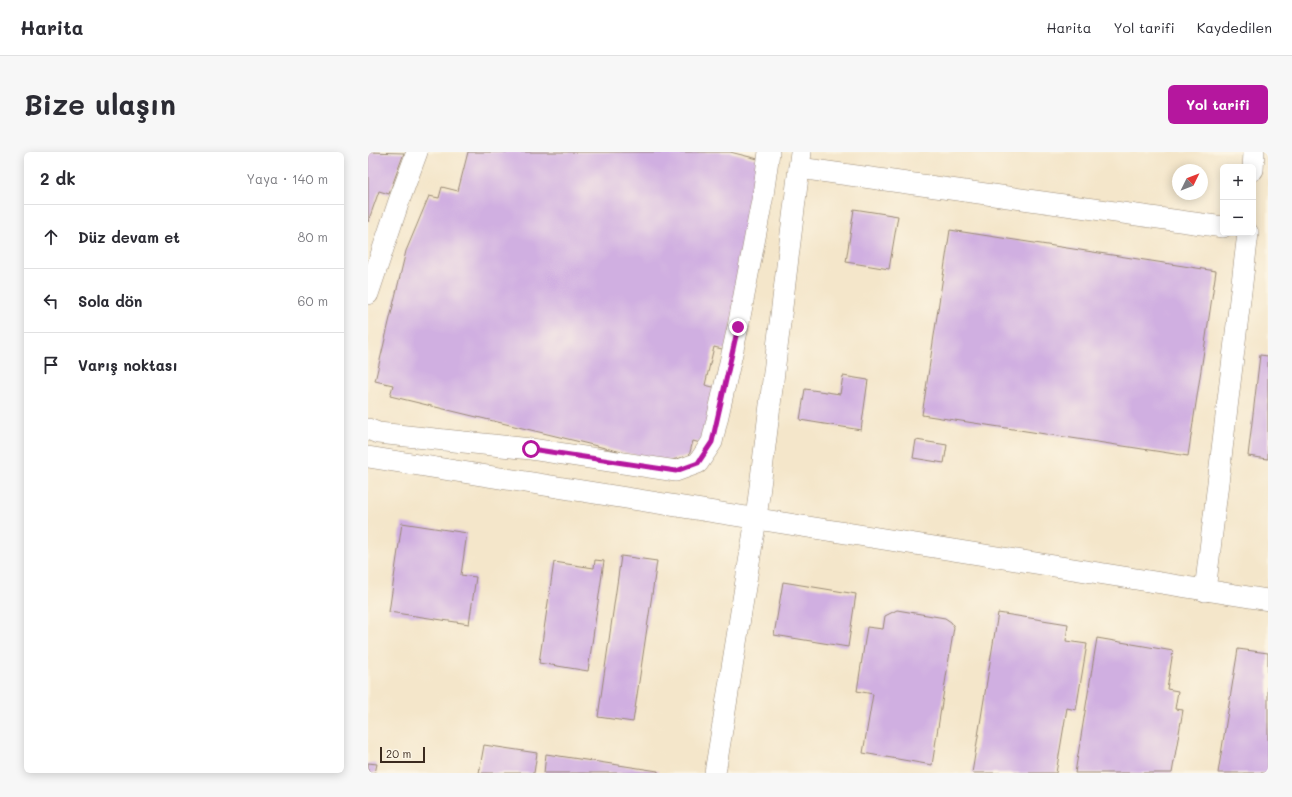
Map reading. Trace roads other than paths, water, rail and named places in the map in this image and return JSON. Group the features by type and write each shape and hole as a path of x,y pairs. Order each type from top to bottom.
{"street":[{"path":"368,294 417,152"},
{"path":"368,429 378,433 531,449 676,471 698,463 712,442 716,426 738,327 763,195 769,152"},
{"path":"1253,164 1254,152"},
{"path":"715,773 756,519 800,160 1220,227"},
{"path":"1206,591 1248,236"},
{"path":"368,457 1268,600"}]}
